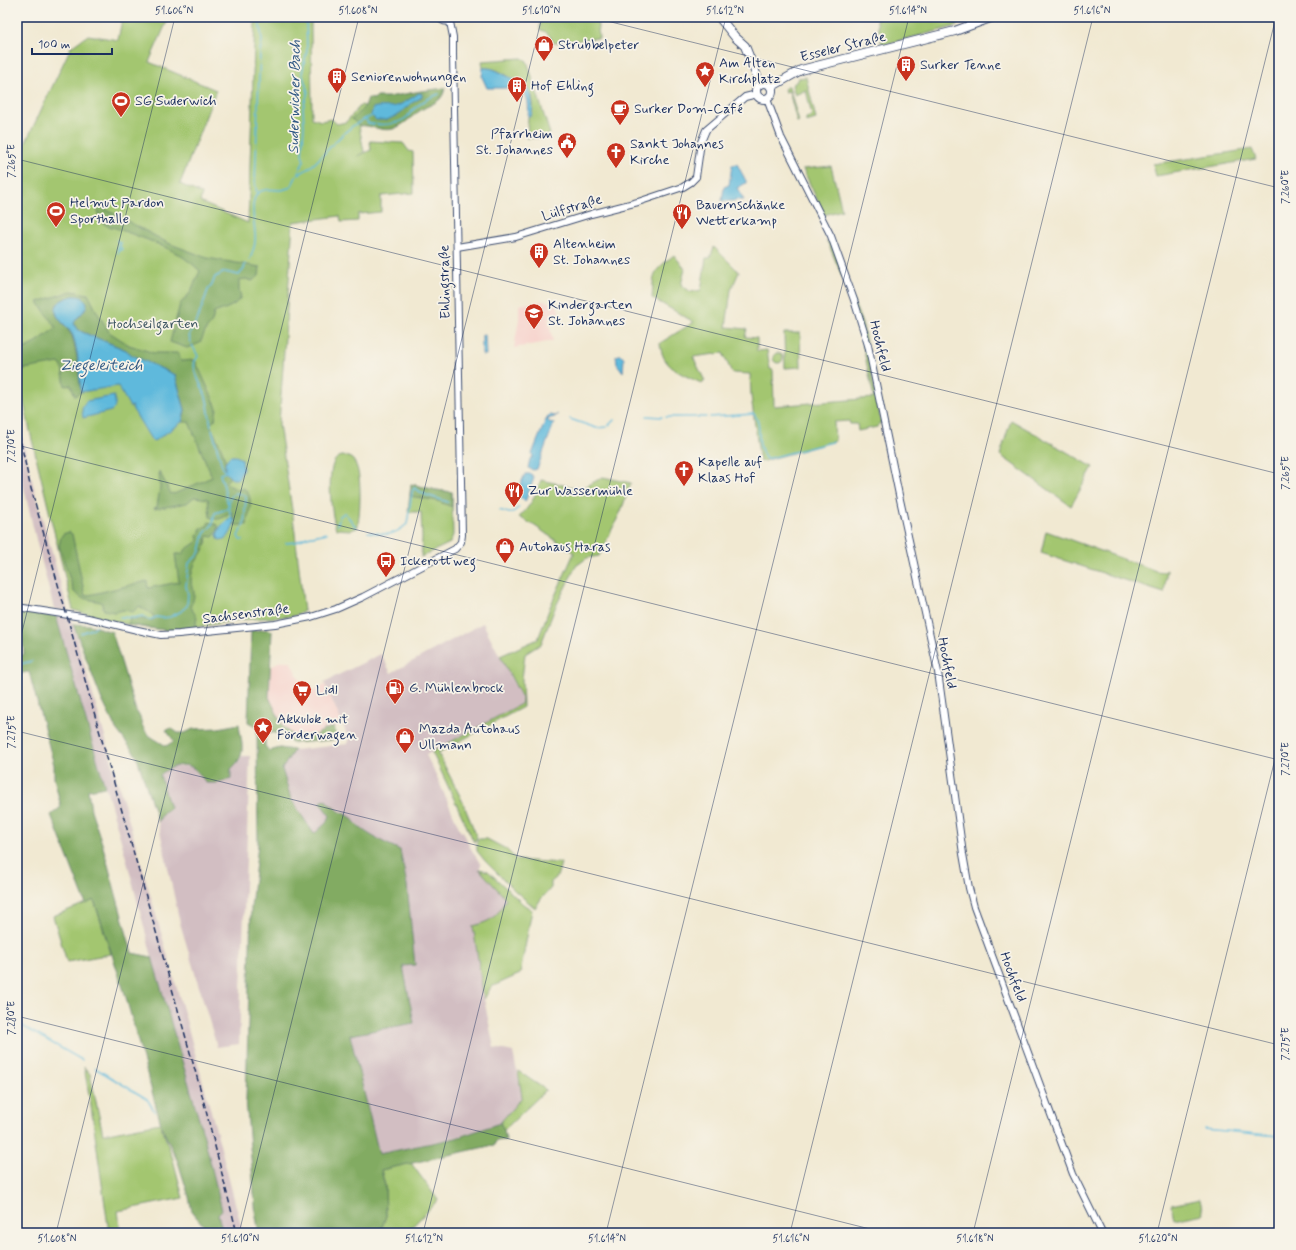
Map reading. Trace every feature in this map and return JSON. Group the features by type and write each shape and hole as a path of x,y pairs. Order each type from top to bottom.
{"main road":[{"path":"719,17 735,37 745,46 760,84"},
{"name":"Esseler Straße","path":"771,87 801,70 947,34 993,17"},
{"path":"766,83 771,87 772,94 767,98 761,98 756,94 756,89 760,84 766,83"}],"street":[{"name":"Ehlingstraße","path":"439,17 444,22 452,19 453,38 461,542"},
{"name":"Lülfstraße","path":"457,247 516,237 591,214 659,196 683,187 696,177 701,142 706,130 745,97 756,94"},
{"name":"Hochfeld","path":"767,98 781,137 831,236 856,305 868,345 938,672 963,854 974,907 1074,1174 1102,1233"},
{"name":"Sachsenstraße","path":"17,607 88,618 161,635 275,624 311,617 349,603 456,549 461,542"}],"shaded area":[{"name":"Kindergarten St. Johannes","path":"543,301 557,304 560,316 548,319 553,341 514,348 519,319 519,305"},
{"path":"17,414 33,484 68,611 54,609 17,458"},
{"path":"56,616 70,618 72,622 182,1006 243,1233 227,1233 222,1230 218,1214 222,1210 205,1140 152,957 125,854"},
{"path":"483,623 521,698 520,704 426,755 461,832 463,831 470,847 481,865 479,869 506,899 498,915 484,923 473,926 484,999 494,1048 513,1052 522,1097 500,1123 456,1137 379,1154 350,1035 414,1023 403,966 415,965 378,840 367,833 343,812 329,805 325,799 320,803 330,816 319,831 314,834 291,799 282,769 294,750 348,744 349,739 324,682 381,654 391,673"},
{"path":"290,661 302,684 305,682 310,693 325,685 343,725 326,729 315,735 294,736 283,726 269,697 271,667 278,662"},
{"path":"242,756 250,756 239,1044 217,1047 180,923 158,822 163,813 170,808 160,775 169,768 183,766 192,767 206,783 231,769 238,763"}],"green space":[{"name":"Hochseilgarten","path":"131,17 169,17 149,62 216,90 180,184 202,194 200,202 248,223 255,17 311,17 312,118 321,121 331,119 337,124 346,122 361,105 365,106 353,119 359,126 364,152 358,156 371,150 370,141 403,143 409,151 413,152 414,193 381,196 381,212 358,214 358,221 341,222 340,216 293,222 279,424 293,516 304,611 294,616 237,620 198,627 195,629 164,630 133,626 73,610 17,371 17,144 24,146 71,47 88,35 118,40 122,20 129,22"},
{"path":"540,17 597,17 599,38 553,43 545,31 540,30"},
{"path":"876,17 956,17 957,26 882,45"},
{"path":"522,58 527,61 550,134 545,138 527,138 528,117 532,112 533,107 532,95 516,81 503,73 490,68 483,68 482,61"},
{"path":"806,77 816,119 806,122 806,118 812,116 806,90 795,95 792,85 798,78"},
{"path":"789,86 799,122 797,122 789,91 785,92 784,89"},
{"path":"445,88 443,95 438,101 421,110 397,128 384,130 367,126 359,126 352,119 365,106 368,98 373,99 377,97 388,97"},
{"path":"1252,149 1256,159 1156,176 1153,164"},
{"path":"831,166 842,210 824,215 803,169"},
{"path":"96,204 168,243 207,258 260,267 259,276 252,281 246,279 239,280 241,297 236,303 214,313 212,322 207,328 200,343 187,348 170,342 180,304 190,293 200,271 183,257 163,246 104,224 100,218"},
{"path":"826,241 831,243 863,326 881,422 877,427 858,431 857,424 850,424 849,421 834,422 835,441 760,462 751,396 750,374 733,373 723,353 693,357 705,381 701,383 679,373 668,364 661,351 660,343 694,322 652,298 654,277 658,269 674,255 685,269 681,285 691,292 701,290 706,258 710,258 714,247 739,272 731,290 726,327 747,329 745,337 757,338 757,351 767,350 770,369 773,370 774,406 874,398 859,327 847,288"},
{"path":"72,291 88,294 109,332 129,345 154,353 178,353 181,361 195,360 217,408 215,420 210,424 223,452 225,471 230,477 225,483 238,490 244,488 249,496 250,505 247,525 235,525 232,512 219,519 210,517 208,499 194,497 187,503 154,509 157,507 160,487 159,471 171,494 212,477 189,422 182,422 185,410 175,375 131,355 126,350 82,332 76,328 74,323 82,314 57,304 56,314 72,336 77,357 81,392 75,396 71,385 65,386 62,367 59,363 24,369 17,368 17,351 32,345 56,328 38,302"},
{"path":"784,333 800,333 801,367 785,368"},
{"path":"778,353 783,358 778,363 773,358"},
{"path":"1011,420 1093,467 1071,506 1000,455"},
{"path":"342,456 353,460 356,465 360,482 358,525 357,528 350,530 336,529 331,505 330,485 332,468 334,462"},
{"path":"603,477 631,483 621,511 599,556 587,558 576,566 555,608 541,644 525,654 522,679 523,707 438,753 461,798 477,837 474,842 432,752 521,704 522,698 500,656 538,639 550,607 574,553 535,526 519,517 527,509 541,480 576,488 585,487"},
{"path":"411,484 452,492 453,535 450,543 421,557 421,512 408,512"},
{"path":"411,484 452,492 452,507 437,501 410,496"},
{"path":"209,522 218,525 218,530 213,537 207,536 205,547 196,562 192,575 191,585 194,591 194,598 191,606 197,617 195,629 171,631 128,625 130,618 152,620 154,619 153,615 139,606 133,612 124,610 114,612 104,610 101,602 82,598 74,592 59,546 63,534 69,532 72,534 85,596 147,581 148,588 179,582 175,554 182,554 185,550 198,541 197,535 201,528 207,526"},
{"path":"1046,531 1156,571 1164,572 1167,570 1164,593 1041,553"},
{"path":"20,612 56,616 105,787 88,790 91,810 102,843 132,953 152,957 205,1140 222,1210 218,1214 222,1230 227,1233 210,1233 192,1212 178,1162 162,1128 125,994 94,900 86,904 51,815 61,807 54,778 54,765 29,672 17,674 17,658 24,654"},
{"path":"73,624 90,625 112,632 136,711 143,727 148,734 166,746 174,741 166,730 171,728 178,733 185,733 193,729 218,728 239,724 242,753 236,764 231,769 231,779 216,783 206,783 197,771 185,765 176,766 167,770 160,775 170,808 163,813 158,822 136,755 116,729 101,698"},
{"path":"268,629 272,631 269,697 283,726 294,736 315,735 333,727 338,736 338,739 332,740 294,743 276,733 268,732 265,737 265,746 269,751 280,748 294,750 282,769 291,799 314,834 326,823 330,816 320,803 325,799 334,808 352,818 360,828 400,850 407,885 415,965 403,966 414,1023 350,1035 379,1154 456,1138 500,1123 504,1130 506,1140 496,1141 494,1145 381,1170 385,1186 386,1216 380,1233 259,1233 256,1217 246,1100 251,907 258,844 257,727 248,722 251,631"},
{"path":"477,839 487,839 506,849 517,860 561,863 557,877 551,882 551,888 535,908 514,890 486,862 477,851"},
{"path":"479,869 488,871 523,904 532,910 520,974 491,987 484,999 473,926 489,920 497,914 506,899"},
{"path":"94,900 111,954 67,962 53,916"},
{"path":"84,1067 90,1074 103,1134 160,1123 173,1159 183,1198 118,1211 121,1233 109,1233"},
{"path":"518,1071 546,1090 504,1130 500,1123 522,1097"},
{"path":"411,1163 438,1200 406,1233 379,1233 386,1216 385,1185 381,1170"},
{"path":"1200,1199 1203,1214 1174,1220 1171,1205"}],"water":[{"path":"483,68 496,70 527,87 531,94 531,116 528,117 528,101 520,88 487,88 482,77"},
{"path":"419,93 422,94 422,97 410,104 399,114 387,120 376,120 371,115 373,108 396,106"},
{"path":"737,164 746,181 746,183 737,188 744,200 737,199 733,201 722,201 724,187 729,185 732,165"},
{"name":"Ziegeleiteich","path":"73,296 82,297 87,303 85,309 74,323 76,328 82,332 126,350 132,355 175,375 185,410 182,422 156,440 152,441 132,408 133,406 130,407 118,386 81,392 78,357 73,336 59,319 56,312 57,305 59,303"},
{"path":"482,335 485,335 486,355 482,355"},
{"path":"621,355 624,359 623,372 617,364 616,356"},
{"path":"114,396 115,406 111,411 83,418 82,409 86,401"},
{"path":"558,414 555,417 547,419 549,422 554,423 537,469 533,470 528,468 530,459 533,457 532,454 547,417 549,415 555,416"},
{"path":"230,456 236,456 242,459 243,470 238,479 232,479 225,472 225,462"},
{"path":"525,474 531,474 534,478 525,502 517,493"},
{"path":"232,517 234,521 231,532 226,539 219,540 217,535 220,527"}],"waterway":[{"name":"Suderwicher Bach","path":"257,193 255,183 260,51 262,41 259,17"},
{"name":"Suderwicher Bach","path":"250,259 255,243 253,206 257,194 264,190 282,190 291,187 304,161 302,154 304,126 303,108 308,92 302,73 307,50 306,17"},
{"path":"365,118 368,123 372,124 382,125 399,122 407,117 422,103 439,94"},
{"path":"299,174 314,164 347,131 356,124 372,116"},
{"path":"117,240 120,246 118,251"},
{"path":"118,243 121,243 119,246 122,249 118,251 118,253"},
{"name":"Suderwicher Bach","path":"191,342 189,336 197,321 208,290 215,277 225,272 239,275 244,269 245,264"},
{"name":"Suderwicher Bach","path":"192,345 198,356 194,365 207,400 211,426"},
{"path":"710,417 754,414 758,421 760,447 765,458 767,459 832,442"},
{"path":"647,416 662,417"},
{"path":"666,417 706,417"},
{"path":"570,419 596,428 607,427"},
{"path":"609,425 614,420"},
{"path":"120,617 134,618 142,616 149,620 157,617 170,617 180,612 187,606 188,594 186,586 189,563 198,555 204,534 212,525 215,513 227,509 229,505 226,499 224,485 220,474 225,472 212,429"},
{"path":"368,532 389,534 397,531 407,524 414,488 426,495 448,502"},
{"path":"229,505 230,498 235,493 245,495 244,524 238,536 240,540 243,540"},
{"path":"229,507 231,518"},
{"path":"500,510 510,513 519,507"},
{"path":"337,525 340,516 345,513 356,527"},
{"path":"286,543 296,542 307,537 327,533"},
{"path":"81,633 96,626"},
{"name":"Suderwicher Bach","path":"17,665 32,661"},
{"name":"Suderwicher Bach","path":"17,1023 82,1060"},
{"name":"Suderwicher Bach","path":"95,1068 147,1099 155,1112"},
{"path":"1204,1129 1279,1136"}],"railway":[{"path":"17,425 30,485 202,1095 237,1233"}],"place":[{"name":"Strubbelpeter","path":"544,62"},
{"name":"Surker Tenne","path":"906,82"},
{"name":"Am Alten Kirchplatz","path":"705,88"},
{"name":"Seniorenwohnungen","path":"337,94"},
{"name":"Hof Ehling","path":"517,103"},
{"name":"SG Suderwich","path":"121,118"},
{"name":"Surker Dom-Café","path":"620,126"},
{"name":"Pfarrheim St. Johannes","path":"567,159"},
{"name":"Sankt Johannes Kirche","path":"616,169"},
{"name":"Helmut Pardon Sporthalle","path":"56,228"},
{"name":"Bauernschänke Wetterkamp","path":"682,230"},
{"name":"Altenheim St. Johannes","path":"539,269"},
{"name":"Kindergarten St. Johannes","path":"534,330"},
{"name":"Kapelle auf Klaas Hof","path":"684,487"},
{"name":"Zur Wassermühle","path":"514,508"},
{"name":"Autohaus Haras","path":"505,564"},
{"name":"Ickerottweg","path":"386,578"},
{"name":"G. Mühlenbrock","path":"395,705"},
{"name":"Lidl","path":"302,707"},
{"name":"Akkulok mit Förderwagen","path":"263,744"},
{"name":"Mazda Autohaus Ullmann","path":"405,754"}]}
